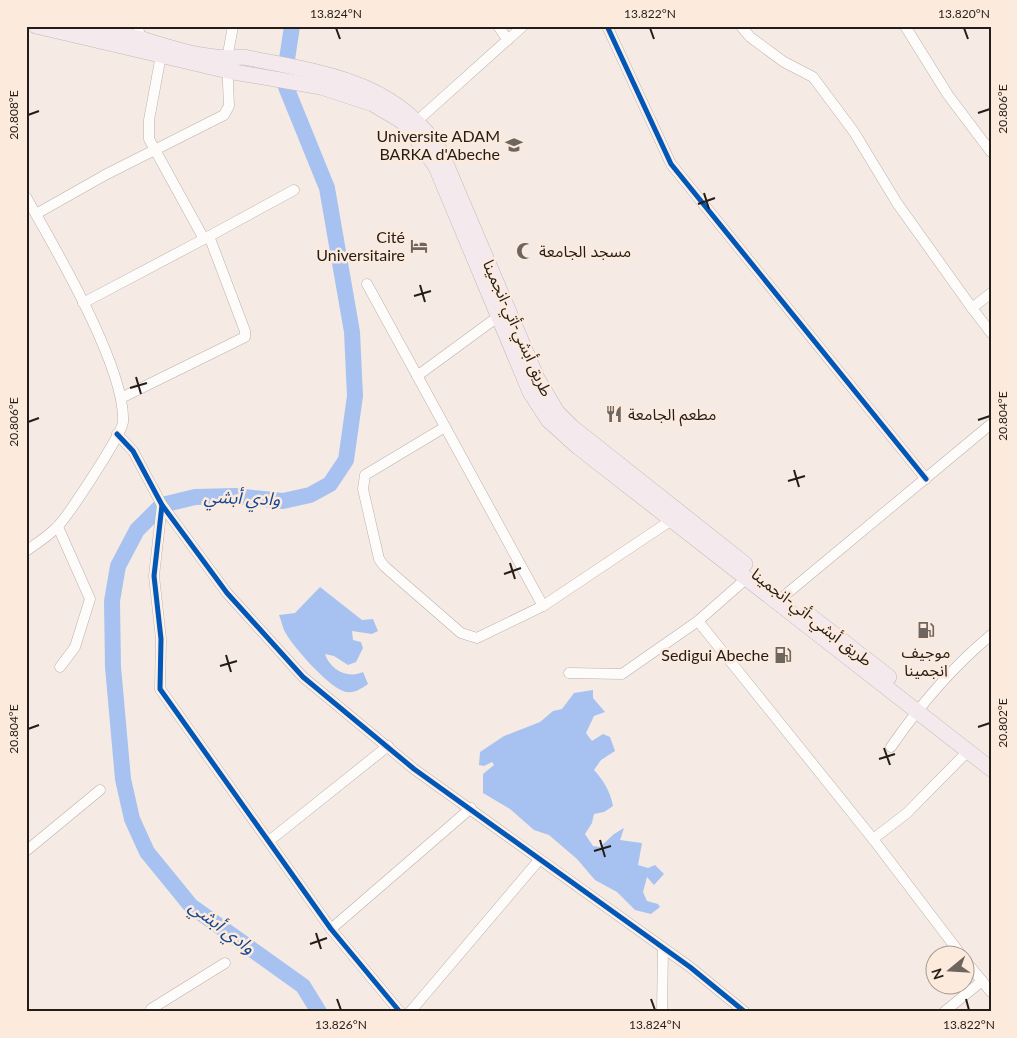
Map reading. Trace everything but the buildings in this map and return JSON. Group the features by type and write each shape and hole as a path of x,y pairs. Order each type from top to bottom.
{"highway":[{"path":"36,26 140,39"},
{"path":"81,26 140,39 162,52 340,85 400,120 425,148 436,166 503,313 530,392 539,409 548,420 578,447 676,517 746,578 840,645 919,706 991,756"},
{"name":"طريق أبشي-أتي-انجمينا","path":"340,85 382,94 418,121 440,152 503,313"},
{"name":"طريق أبشي-أتي-انجمينا","path":"676,517 784,596 840,645"},
{"path":"919,706 968,751 991,769"}],"street":[{"path":"36,214 224,115 229,106 235,65 233,26"},
{"path":"498,26 508,40"},
{"path":"418,121 523,26"},
{"path":"607,26 671,164 926,478"},
{"path":"741,26 750,37 784,62 813,77 854,132 896,203 991,333"},
{"path":"905,26 948,95 991,152"},
{"path":"121,398 245,338 246,332 206,237 149,138 148,130 162,52"},
{"path":"83,303 294,190"},
{"path":"26,197 83,303 105,353 121,398 123,424 58,527 26,552"},
{"path":"366,284 543,606"},
{"path":"972,308 991,293"},
{"path":"417,376 503,313"},
{"path":"784,596 991,424"},
{"path":"445,427 366,475 363,489 379,559 384,566 454,627 469,637 477,638 543,606 676,517"},
{"path":"117,434 133,451 162,506 227,593 303,677 414,769 471,808 539,860 663,949 745,1012"},
{"path":"162,506 154,576 161,639 160,689 331,929 400,1012"},
{"path":"58,527 90,599 75,647 60,667"},
{"path":"569,672 622,674 698,620 746,578"},
{"path":"698,620 873,839 954,946"},
{"path":"891,747 919,706 964,657 991,635"},
{"path":"269,841 388,746"},
{"path":"873,839 907,813 968,751"},
{"path":"26,852 100,790"},
{"path":"331,929 471,808"},
{"path":"410,1012 539,860"},
{"path":"662,1012 663,949"},
{"path":"149,1011 226,963"},
{"path":"974,971 991,992"},
{"path":"944,1012 982,981"}],"water":[{"path":"320,587 362,620 373,619 378,631 372,634 352,631 353,640 361,642 363,648 356,662 348,665 334,656 325,654 331,665 340,672 357,674 363,672 368,684 356,691 343,691 328,681 302,654 283,628 279,615 295,613"},
{"path":"593,690 593,698 605,712 594,716 586,733 592,741 603,734 610,737 615,751 601,760 594,770 606,786 613,806 604,812 594,814 592,823 585,834 593,846 600,847 614,834 624,828 620,840 642,843 638,865 648,868 655,865 664,874 654,885 647,877 643,892 647,901 658,904 660,907 651,914 635,910 617,892 595,880 577,859 549,835 534,830 510,809 483,793 483,774 494,765 492,762 484,766 479,765 480,752 504,736 540,722 553,711 562,709 574,693"}],"waterway":[{"name":"وادي أبشي","path":"292,26 285,73 286,87 327,188 352,332 355,396 346,460 330,484 310,495 283,501 235,496 195,497 162,505 137,530 118,566 112,601 113,667 123,779 132,819 147,852 191,906 303,986 319,1012"}],"cycle path":[{"path":"607,26 671,164 926,479"},
{"path":"117,434 133,451 162,505 227,593 303,677 414,769 690,967 745,1012"},
{"path":"162,505 154,576 161,639 160,689 331,929 400,1012"}],"place":[{"name":"Universite ADAM BARKA d'Abeche","path":"514,145"},
{"name":"Cité Universitaire","path":"419,246"},
{"name":"مسجد الجامعة","path":"525,251"},
{"name":"مطعم الجامعة","path":"614,414"},
{"name":"موجيف انجمينا","path":"926,630"},
{"name":"Sedigui Abeche","path":"783,655"}]}
